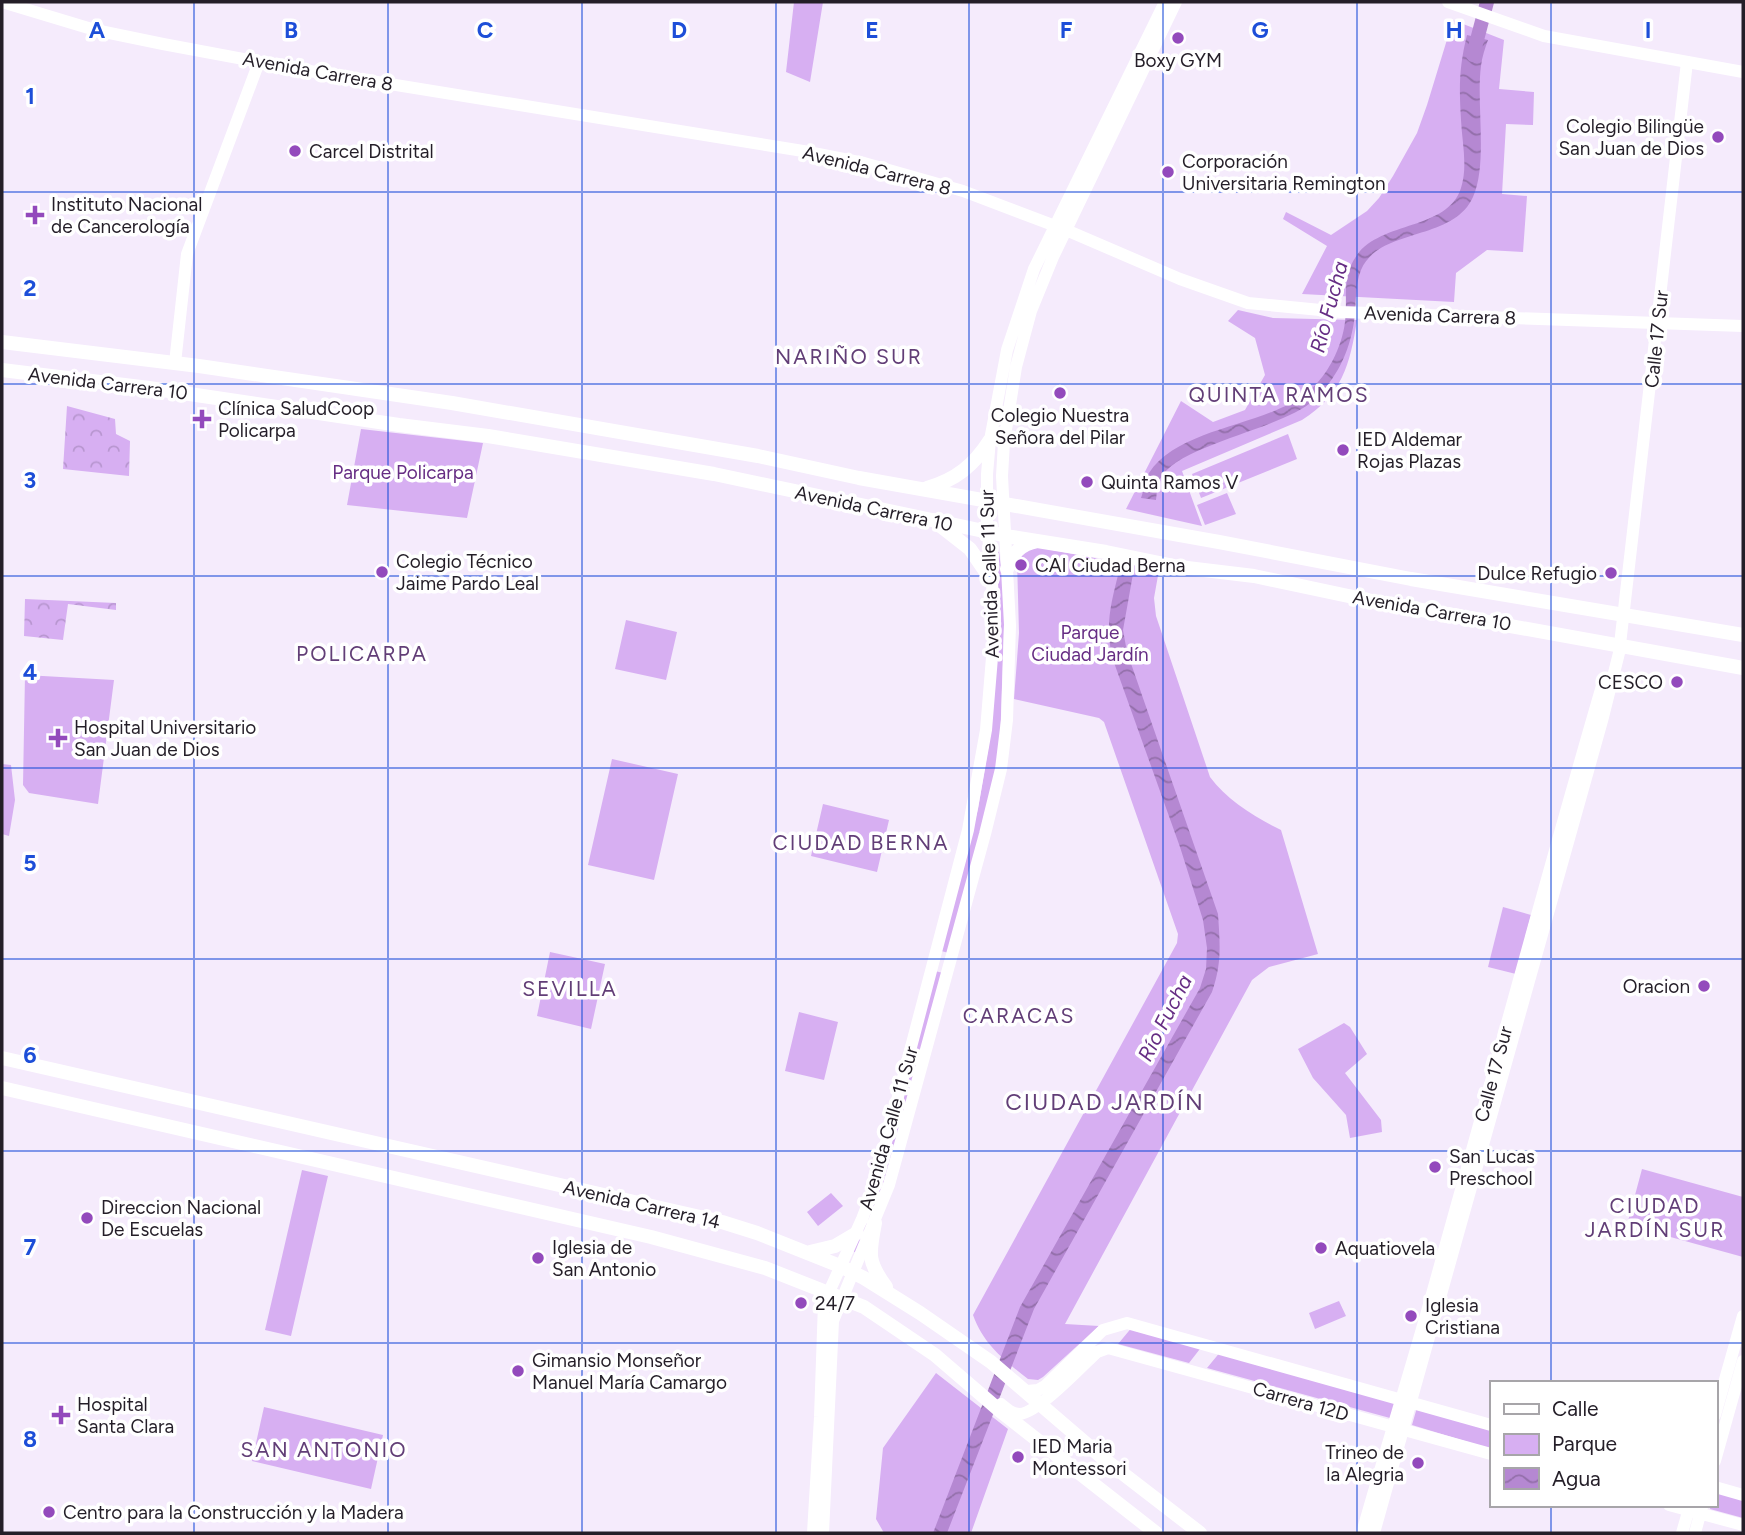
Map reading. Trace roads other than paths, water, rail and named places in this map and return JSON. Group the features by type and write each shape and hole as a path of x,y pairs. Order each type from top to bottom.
{"main road":[{"name":"Avenida Carrera 8","path":"2,2 111,34 259,62 803,150 864,163 963,191 1060,228 1180,279 1248,303 1342,312 1743,327"},
{"name":"Avenida Calle 11 Sur","path":"817,1532 834,1295 875,1223 892,1176 999,777 1007,703 1010,625 1002,503 1004,442 1016,367 1031,311 1060,228 1165,2"},
{"name":"Avenida Calle 11 Sur","path":"847,1269 856,1233 874,1188 975,801 986,730 995,621 986,500 990,440 1007,350 1034,270 1060,228 1176,2"},
{"path":"1448,2 1544,36 1743,72"},
{"path":"175,363 187,254 259,62"},
{"name":"Calle 17 Sur","path":"1362,1533 1452,1261 1602,722 1624,615 1687,62"},
{"name":"Avenida Carrera 10","path":"2,341 452,402 758,456 836,474 1329,564 1743,635"},
{"name":"Avenida Carrera 10","path":"2,370 522,441 749,480 1004,536 1179,567 1244,575 1372,601 1743,668"},
{"path":"922,489 957,477 973,463 990,440"},
{"path":"931,520 970,549 992,581"},
{"path":"1007,569 1018,549 1037,541"},
{"name":"Avenida Carrera 14","path":"2,1058 722,1222 808,1252 847,1269 891,1294 991,1362 1104,1459 1200,1533"},
{"name":"Avenida Carrera 14","path":"2,1088 651,1237 745,1262 834,1295 864,1307 935,1355 1156,1533"},
{"path":"875,1223 869,1257 875,1273 891,1294"},
{"path":"808,1252 835,1247 856,1233"},
{"path":"1717,1408 1743,1315"},
{"name":"Carrera 12D","path":"1027,1391 1045,1386 1103,1330 1127,1323 1490,1425"},
{"name":"Carrera 12D","path":"1041,1404 1097,1352 1111,1348 1490,1454"},
{"path":"1717,1454 1743,1361"},
{"path":"1001,1408 1019,1414 1041,1404"},
{"name":"Calle 17 Sur","path":"1374,1533 1397,1428"},
{"path":"1717,1488 1743,1495"},
{"path":"1695,1508 1743,1525"},
{"path":"1682,1533 1695,1508"},
{"path":"1695,1508 1695,1533"}],"water":[{"path":"1467,35 1488,40 1482,59 1480,81 1480,168 1473,197 1463,211 1450,221 1383,247 1370,256 1359,276 1354,322 1345,355 1329,383 1314,400 1299,411 1279,420 1187,456 1170,467 1160,479 1156,500 1141,498 1149,473 1163,457 1181,445 1271,412 1309,391 1328,369 1341,341 1345,322 1347,279 1357,255 1368,244 1382,236 1429,219 1454,202 1461,188 1464,171 1460,87"},
{"path":"1119,571 1133,574 1123,630 1127,652 1218,914 1219,963 1212,992 1034,1309 947,1533 933,1533 1020,1307 1200,988 1206,969 1207,948 1203,920 1180,847 1112,657 1109,624"}],"waterway":[{"name":"Río Fucha","path":"1473,55 1487,2"}],"place":[{"name":"Boxy GYM","path":"1178,38"},
{"name":"Colegio Bilingüe San Juan de Dios","path":"1718,137"},
{"name":"Carcel Distrital","path":"295,151"},
{"name":"Corporación Universitaria Remington","path":"1168,172"},
{"name":"Instituto Nacional de Cancerología","path":"35,215"},
{"name":"Colegio Nuestra Señora del Pilar","path":"1060,393"},
{"name":"Clínica SaludCoop Policarpa","path":"202,419"},
{"name":"IED Aldemar Rojas Plazas","path":"1343,450"},
{"name":"Quinta Ramos V","path":"1087,482"},
{"name":"CAI Ciudad Berna","path":"1021,565"},
{"name":"Colegio Técnico Jaime Pardo Leal","path":"382,572"},
{"name":"Dulce Refugio","path":"1611,573"},
{"name":"CESCO","path":"1677,682"},
{"name":"Hospital Universitario San Juan de Dios","path":"58,738"},
{"name":"Oracion","path":"1704,986"},
{"name":"San Lucas Preschool","path":"1435,1167"},
{"name":"Direccion Nacional De Escuelas","path":"87,1218"},
{"name":"Aquatiovela","path":"1321,1248"},
{"name":"Iglesia de San Antonio","path":"538,1258"},
{"name":"24/7","path":"801,1303"},
{"name":"Iglesia Cristiana","path":"1411,1316"},
{"name":"Gimansio Monseñor Manuel María Camargo","path":"518,1371"},
{"name":"Hospital Santa Clara","path":"61,1415"},
{"name":"IED Maria Montessori","path":"1018,1457"},
{"name":"Trineo de la Alegria","path":"1418,1463"},
{"name":"Centro para la Construcción y la Madera","path":"49,1512"}],"district":[{"name":"NARIÑO SUR","path":"849,357"},
{"name":"QUINTA RAMOS","path":"1279,395"},
{"name":"POLICARPA","path":"362,654"},
{"name":"CIUDAD BERNA","path":"861,843"},
{"name":"SEVILLA","path":"570,989"},
{"name":"CARACAS","path":"1019,1016"},
{"name":"CIUDAD JARDÍN","path":"1105,1102"},
{"name":"CIUDAD JARDÍN SUR","path":"1655,1218"},
{"name":"SAN ANTONIO","path":"324,1450"}],"park label":[{"name":"Parque Policarpa","path":"403,472"},
{"name":"Parque Ciudad Jardín","path":"1090,643"}]}
